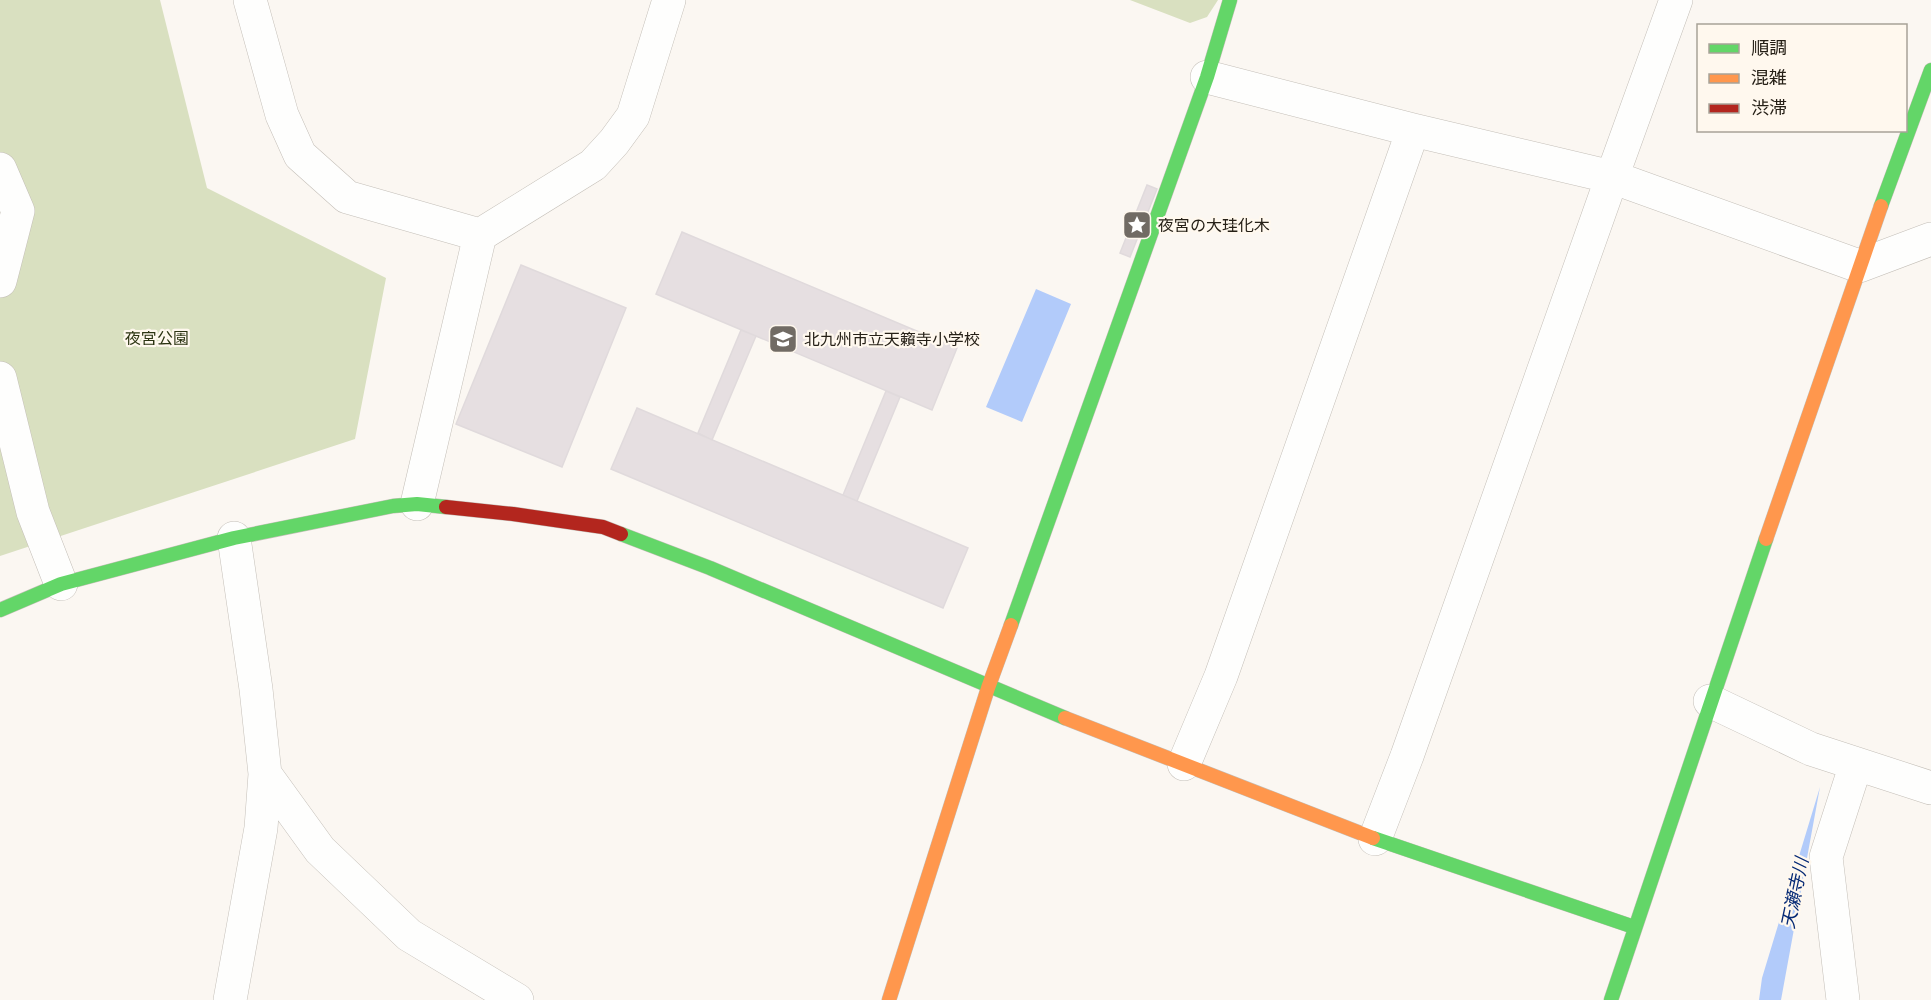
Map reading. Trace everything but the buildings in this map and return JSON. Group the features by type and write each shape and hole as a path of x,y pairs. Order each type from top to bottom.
{"street":[{"path":"250,0 282,115 300,154 347,197 480,235"},
{"path":"417,504 480,235 593,165 614,142 633,116 669,0"},
{"path":"889,1000 988,688 1207,77 1230,0"},
{"path":"1375,839 1407,756 1676,0"},
{"path":"1611,1000 1710,701 1859,266 1931,70"},
{"path":"1207,77 1413,130 1612,177 1859,266 1931,239"},
{"path":"1184,764 1221,676 1413,130"},
{"path":"0,169 18,211 0,281"},
{"path":"0,378 33,512 61,584"},
{"path":"0,610 61,584 234,538 393,506 417,504 524,515 603,527 710,568 988,688 1375,839 1634,927"},
{"path":"230,1000 261,828 265,774 256,689 234,538"},
{"path":"1710,701 1811,749 1931,788"},
{"path":"1843,1000 1826,857 1856,764"},
{"path":"265,774 320,850 409,935 517,1000"}],"green space":[{"name":"夜宮公園","path":"0,0 160,0 207,188 386,278 355,439 0,556"},
{"path":"1130,0 1218,0 1207,17 1190,23"}],"water":[{"path":"1036,289 1071,304 1022,422 986,407"},
{"name":"天瀬寺川","path":"1820,787 1781,1000 1759,1000 1762,978"}],"traffic: fast":[{"path":"1011,625 1207,77 1230,0"},
{"path":"1881,206 1931,70"},
{"path":"0,610 61,584 234,538 393,506 417,504 446,507"},
{"path":"621,534 710,568 1065,718"},
{"path":"1611,1000 1766,539"},
{"path":"1373,838 1634,927"}],"traffic: slow":[{"path":"1766,539 1881,206"},
{"path":"889,1000 988,688 1011,625"},
{"path":"1065,718 1373,838"}],"traffic: jam":[{"path":"446,507 603,527 621,534"}],"place":[{"name":"夜宮の大珪化木","path":"1137,225"},
{"name":"北九州市立天籟寺小学校","path":"783,339"}]}
